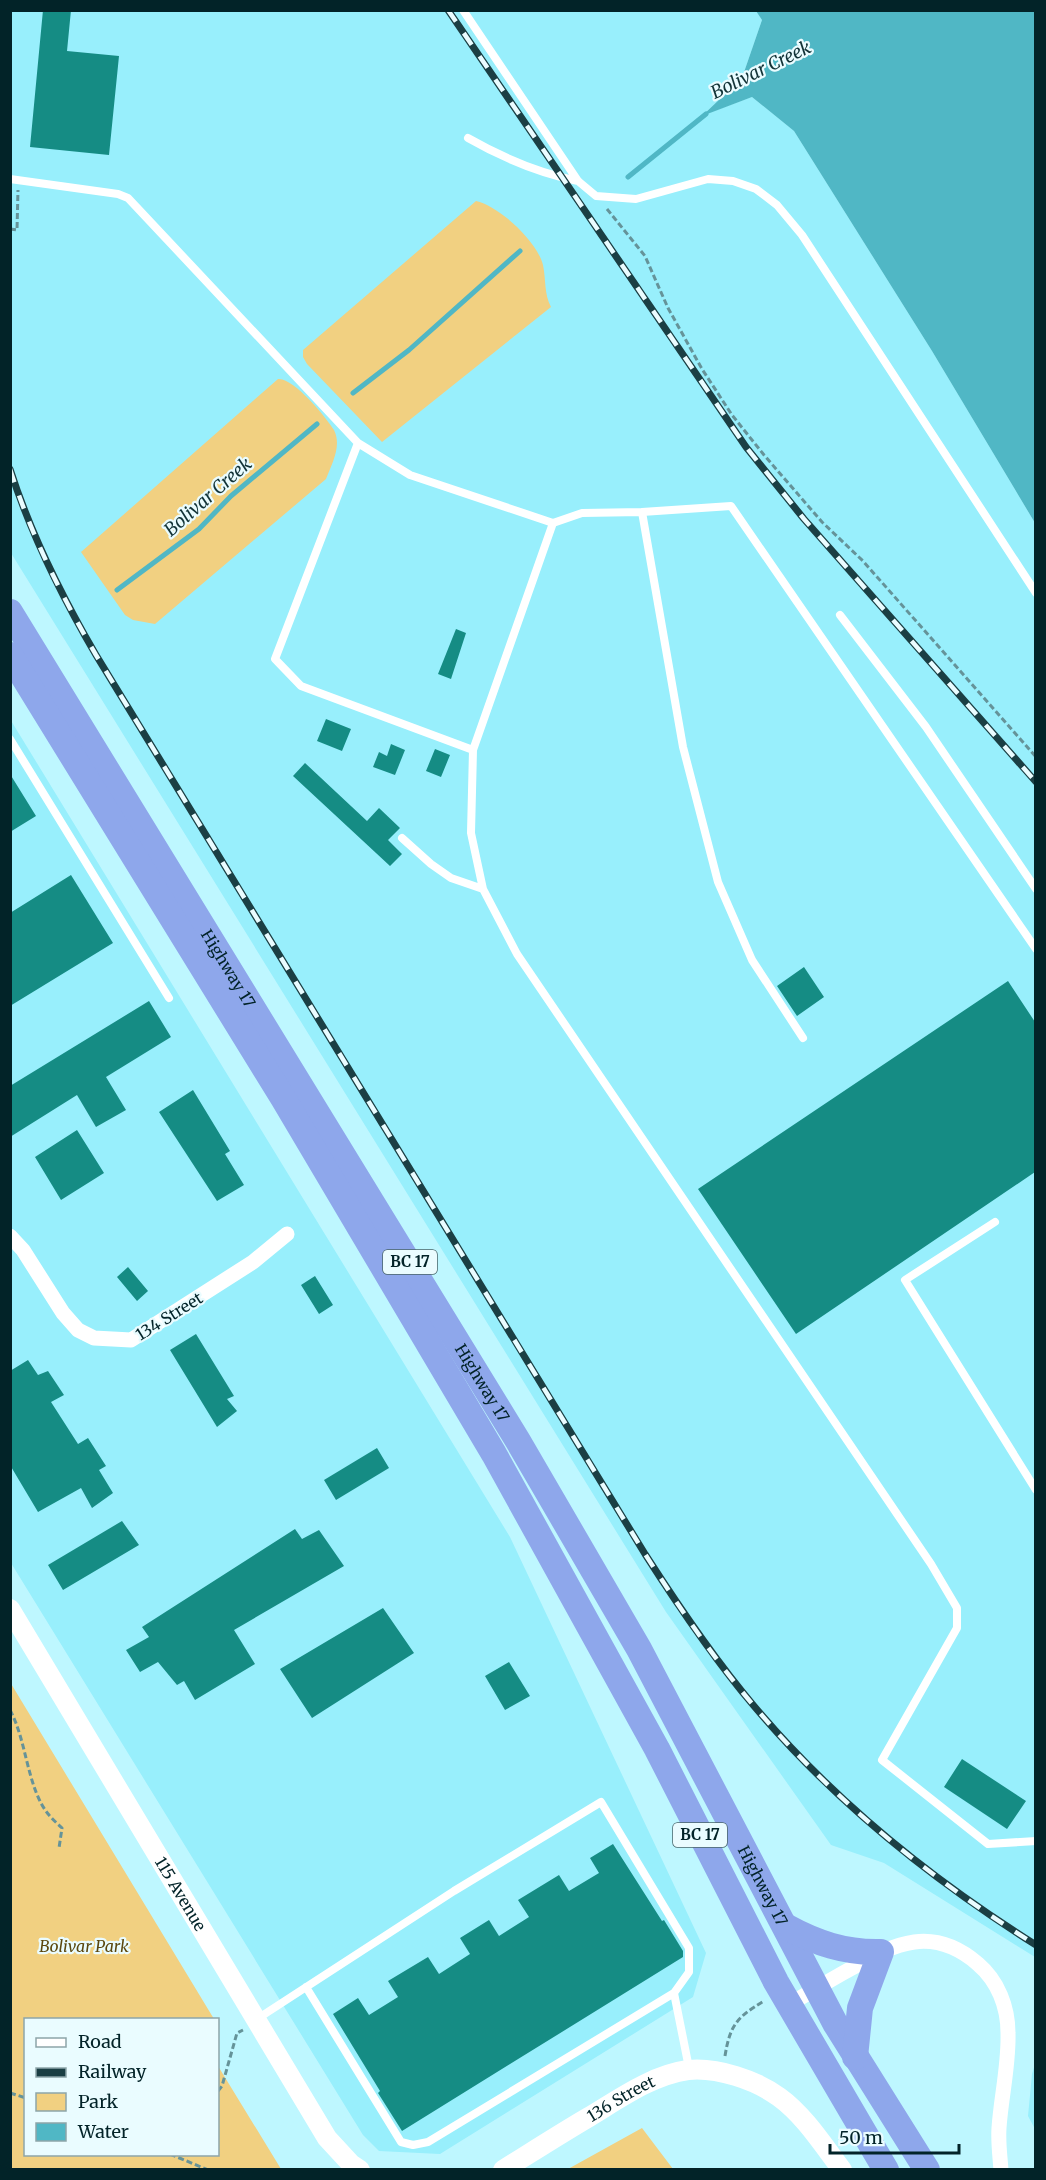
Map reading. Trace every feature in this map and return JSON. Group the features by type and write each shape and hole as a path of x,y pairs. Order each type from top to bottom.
{"highway":[{"name":"Highway 17","path":"10,612 530,1461 639,1649 855,2058 927,2169"},
{"name":"Highway 17","path":"10,655 284,1098 494,1454 657,1749 778,2002 886,2169"},
{"path":"785,1926 812,1941 829,1947 862,1952 881,1952 860,2008 855,2058"}],"street":[{"name":"134 Street","path":"10,1236 23,1250 63,1313 78,1330 94,1338 131,1340 253,1262 287,1234"},
{"name":"115 Avenue","path":"10,1609 327,2138 351,2164 360,2169"},
{"path":"778,2002 817,1989 881,1952 907,1942 944,1945 960,1952 983,1968 998,1989 1004,2003 1008,2031 998,2131 1001,2169"},
{"name":"136 Street","path":"503,2169 637,2089 657,2079 689,2070 722,2073 752,2081 780,2097 842,2169"}],"lane":[{"path":"462,10 578,181 596,196 636,199 708,179 733,181 756,189 777,205 802,235 1035,593"},
{"path":"468,138 503,158 578,181"},
{"path":"10,179 118,194 128,198 358,443 410,475 553,523 582,513 642,512 731,506 1035,949"},
{"path":"358,443 275,659 301,686 473,750"},
{"path":"642,512 683,747 718,882 752,960 803,1038"},
{"path":"553,523 473,750 471,833 483,889 517,954 931,1564 957,1608 957,1628 882,1760 988,1844 1035,1841"},
{"path":"840,615 926,727 1035,889"},
{"path":"10,739 168,998"},
{"path":"402,838 431,864 451,878 483,889"},
{"path":"995,1222 905,1280 1035,1490"},
{"path":"256,2020 306,1987 454,1891 601,1802 689,1948 689,1972 674,1993 428,2142 413,2145 401,2142 306,1987"},
{"path":"674,1993 689,2070"}],"path":[{"path":"10,229 17,230 17,196"},
{"path":"596,196 645,256 668,308 702,369 732,415 822,522 863,561 1035,757"},
{"path":"10,1710 17,1722 37,1795 48,1814 62,1828 59,1848"},
{"path":"725,2057 728,2036 734,2024 743,2014 778,2002"},
{"path":"219,2090 237,2033 256,2020"},
{"path":"175,2156 208,2169"}],"shaded area":[{"path":"11,11 756,11 762,20 742,78 703,115 752,97 794,131 932,351 1035,523 1035,1957 884,1863 831,1845 666,1612 11,553"},
{"path":"10,719 510,1537 706,1953 693,1997 440,2154 379,2151 363,2135 11,1563"},
{"path":"1035,2064 1035,2129 1028,2116"}],"green space":[{"path":"476,201 506,217 533,246 543,265 546,292 551,307 382,442 307,364 303,357 303,350"},
{"path":"278,379 292,384 300,391 334,430 337,448 326,479 155,624 133,620 125,615 81,552"},
{"name":"Bolivar Park","path":"10,1682 213,2018 24,2018 24,2156 219,2156 219,2068 281,2169 11,2169"},
{"path":"642,2128 673,2169 568,2169"}],"water":[{"path":"756,11 1035,11 1035,523 932,351 794,131 752,97 702,116 742,78 762,20"}],"building":[{"path":"43,10 71,10 67,51 119,56 109,155 30,147"},
{"path":"456,629 466,633 451,679 438,674"},
{"path":"326,719 351,729 342,751 317,741"},
{"path":"391,744 405,750 395,775 373,767 379,752 387,756"},
{"path":"435,749 450,755 441,777 426,771"},
{"path":"305,763 367,821 379,808 400,828 388,840 402,854 390,866 293,776"},
{"path":"10,774 36,816 10,832"},
{"path":"71,875 113,943 10,1006 10,913"},
{"path":"804,967 824,997 797,1016 777,986"},
{"path":"1008,981 1035,1022 1035,1172 796,1334 698,1189"},
{"path":"149,1001 171,1037 106,1077 126,1110 96,1127 77,1095 10,1137 10,1086"},
{"path":"193,1090 230,1151 225,1154 244,1185 217,1201 159,1112"},
{"path":"77,1130 104,1173 61,1200 35,1157"},
{"path":"128,1267 148,1291 137,1301 117,1277"},
{"path":"315,1276 333,1305 319,1314 301,1285"},
{"path":"196,1334 234,1396 227,1399 237,1411 217,1427 170,1350"},
{"path":"28,1360 38,1375 48,1371 64,1395 51,1402 78,1444 88,1438 106,1466 99,1470 113,1493 92,1508 81,1488 38,1512 10,1465 10,1371"},
{"path":"377,1448 389,1468 336,1500 324,1480"},
{"path":"122,1521 139,1545 63,1590 48,1565"},
{"path":"295,1529 302,1539 319,1530 344,1566 234,1630 255,1664 195,1700 184,1681 177,1685 158,1662 140,1672 126,1650 149,1637 142,1627"},
{"path":"383,1608 414,1653 312,1718 280,1669"},
{"path":"509,1662 530,1696 505,1710 485,1676"},
{"path":"962,1759 1026,1801 1007,1829 944,1787"},
{"path":"613,1844 662,1921 664,1920 683,1951 683,1957 402,2131 333,2014 358,1998 369,2015 398,1997 388,1981 428,1957 439,1974 470,1954 460,1938 489,1920 499,1936 529,1917 518,1900 559,1875 569,1891 599,1873 590,1858"}],"waterway":[{"name":"Bolivar Creek","path":"628,177 706,114"},
{"name":"Bolivar Creek","path":"353,393 409,350 520,251"},
{"name":"Bolivar Creek","path":"117,590 199,529 231,496 317,424"}],"railway":[{"path":"448,10 746,447 804,519 1036,782"},
{"path":"10,469 27,517 48,564 96,655 645,1554 697,1632 754,1706 817,1774 851,1806 959,1893 1036,1945"}]}
